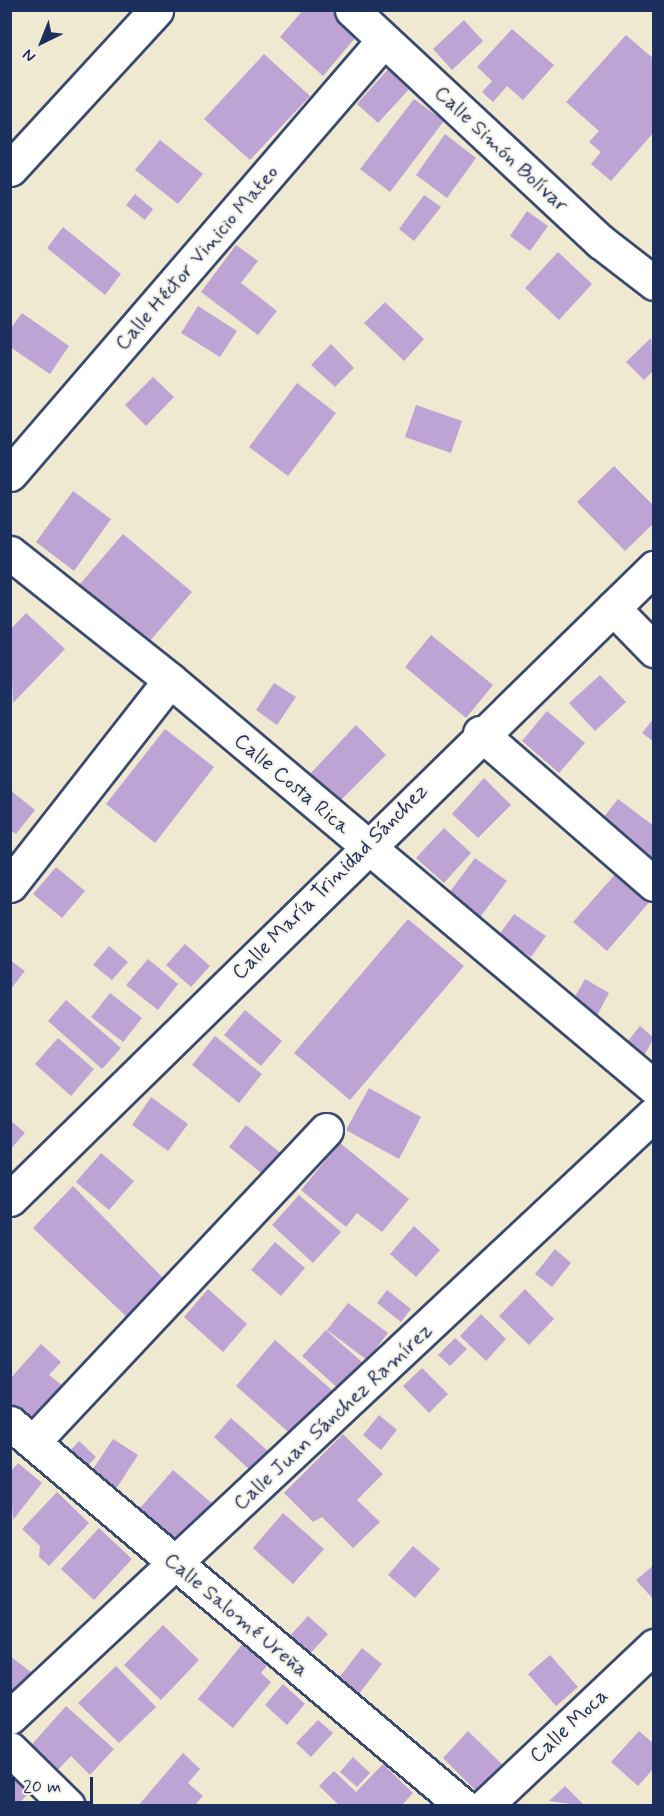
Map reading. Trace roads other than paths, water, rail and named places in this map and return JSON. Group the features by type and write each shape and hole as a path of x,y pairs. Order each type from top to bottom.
{"street":[{"path":"10,169 156,10"},
{"name":"Calle Simón Bolívar","path":"352,10 601,242 654,283"},
{"name":"Calle Héctor Vinicio Mateo","path":"10,474 383,41"},
{"name":"Calle Costa Rica","path":"10,553 170,680 365,847 654,1087"},
{"name":"Calle María Trinidad Sánchez","path":"10,1199 480,733 654,568"},
{"path":"613,608 654,650"},
{"path":"10,885 170,680"},
{"path":"480,733 654,885"},
{"name":"Calle Juan Sánchez Ramírez","path":"10,1717 176,1565 654,1114"},
{"path":"22,1432 326,1130"},
{"name":"Calle Salomé Ureña","path":"22,1432 176,1565 463,1806"},
{"name":"Calle Moca","path":"486,1806 654,1646"},
{"path":"10,1749 68,1806"}]}
